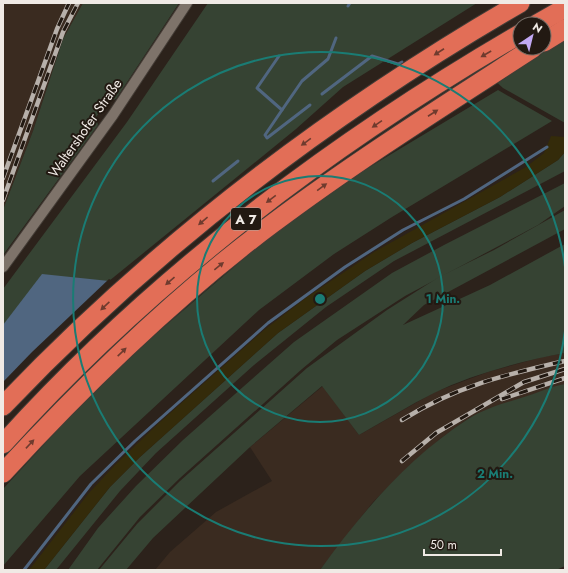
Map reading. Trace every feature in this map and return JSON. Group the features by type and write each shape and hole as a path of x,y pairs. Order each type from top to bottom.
{"highway":[{"name":"A 7","path":"3,406 48,360 121,291 228,200 350,111 472,32 520,3"},
{"path":"551,16 565,8"},
{"path":"552,37 565,29"},
{"name":"A 7","path":"3,444 85,360 138,310 181,272 260,207 324,160 396,111 512,39"},
{"name":"A 7","path":"3,473 84,388 151,324 271,225 365,156 521,56"}],"street":[{"name":"Waltershofer Straße","path":"3,267 113,115 187,3"}],"shaded area":[{"path":"3,3 83,3 63,39 33,131 3,210"},
{"path":"565,353 565,384 469,418 440,439 406,469 373,502 320,570 155,570 170,552 216,512 272,481 250,447 323,386 359,435 435,392 488,372 542,357"}],"green space":[{"path":"83,3 179,3 116,99 107,102 96,117 98,125 3,255 3,210 33,131 63,39"},
{"path":"208,3 477,3 343,87 296,129 109,281 3,325 3,289 127,122"},
{"path":"565,3 565,123 503,88 471,59 512,29 512,56 552,56 552,16 538,16"},
{"path":"498,90 552,121 392,217 334,254 259,310 80,476 3,566 3,489 86,399 158,332 269,237 343,183"},
{"path":"565,152 565,171 394,261 326,307 254,365 156,453 120,491 56,570 44,570 110,487 140,457 278,333 365,271 412,243 500,197 558,160"},
{"path":"565,183 565,206 538,225 405,296 337,340 302,369 180,478 140,517 97,570 68,570 98,528 136,486 183,440 294,342 392,273"},
{"path":"565,210 565,229 424,305 403,325 490,285 565,244 565,353 515,364 448,386 405,408 359,435 322,386 250,447 153,538 126,570 99,570 137,524 180,481 307,368 387,310 439,277 494,250"},
{"path":"565,384 565,566 556,570 320,570 352,528 387,487 406,468 446,434 468,419 489,408"}],"sand":[{"path":"551,136 565,137 565,152 558,160 500,197 412,243 365,271 278,333 140,457 110,487 44,570 29,570 88,494 115,465 160,422 264,330 307,297 374,252 526,167 544,153"}],"water":[{"path":"42,274 109,281 3,385 3,325"}],"pier":[{"path":"109,279 111,282 3,387 3,382 32,352"}],"waterway":[{"path":"282,110 302,81 328,59 336,38"},
{"path":"279,56 257,88 282,110 265,135 267,138 310,105"},
{"path":"322,94 372,56 398,64 402,62"},
{"path":"24,570 91,484 135,441 268,323 345,267 403,230 464,199 547,147"},
{"path":"213,181 238,161"}],"railway":[{"path":"3,178 57,29 69,3"},
{"path":"3,200 63,32 78,3"},
{"path":"402,420 422,408 461,390 521,371 565,361"},
{"path":"402,461 436,433 524,382 565,369"},
{"path":"502,399 565,378"}]}
